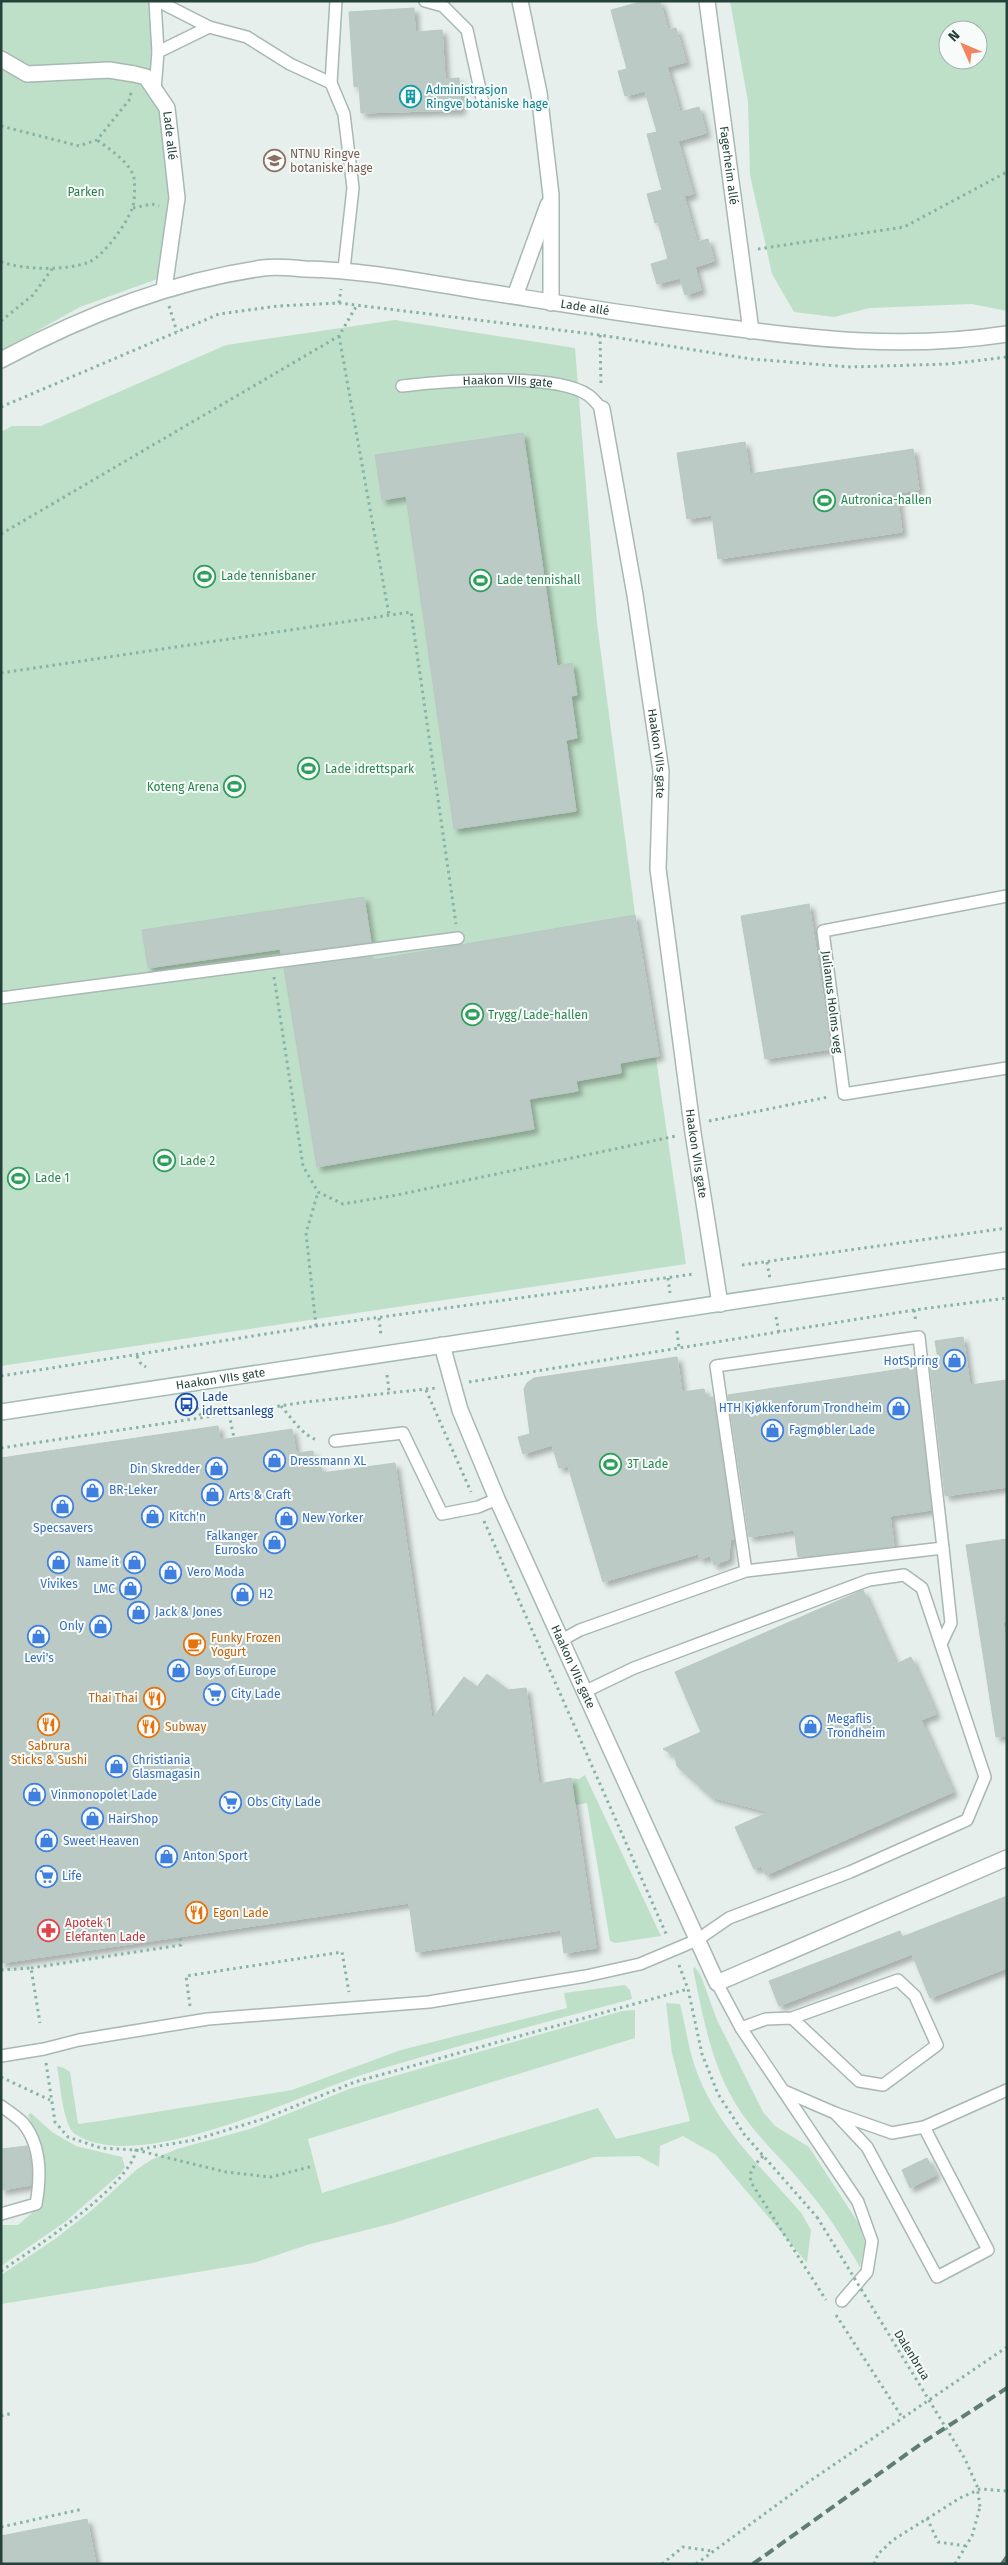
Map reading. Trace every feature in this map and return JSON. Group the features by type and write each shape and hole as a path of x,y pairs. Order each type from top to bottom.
{"street":[{"path":"520,1 539,93 552,195 551,303"},
{"name":"Fagerheim allé","path":"707,1 751,331"},
{"name":"Lade allé","path":"1,59 27,74 109,70 146,77 167,108 177,198 164,289"},
{"path":"515,296 552,195"},
{"name":"Lade allé","path":"1,360 41,339 164,289 266,268 344,269 551,303 751,331 869,343 958,341 1007,334"},
{"name":"Haakon VIIs gate","path":"602,409 634,595 661,771 658,869 693,1128 720,1304"},
{"name":"Haakon VIIs gate","path":"1,1412 720,1304 901,1274 1007,1260"},
{"name":"Haakon VIIs gate","path":"442,1345 460,1410 497,1499 717,1983"},
{"path":"717,1983 1007,1858"}],"lane":[{"path":"154,90 158,52 157,1 209,27 247,37 290,64 331,83"},
{"path":"336,1 331,83 344,114 353,188 344,269"},
{"path":"425,1 443,6 468,30 483,103"},
{"path":"158,52 209,27"},
{"name":"Haakon VIIs gate","path":"402,386 439,382 548,384 565,386 588,395 602,409"},
{"name":"Julianus Holms veg","path":"844,1094 823,931 1007,896"},
{"path":"1,998 458,938"},
{"path":"844,1094 1007,1068"},
{"path":"746,1571 716,1366 919,1337 951,1622 941,1644"},
{"path":"335,1441 403,1433 442,1514 478,1507 497,1499"},
{"path":"560,1641 580,1630 746,1571 943,1548"},
{"path":"1,2056 44,2050 79,2040 192,2021 351,2006 429,2002 586,1976 640,1964 697,1940 729,1918 850,1872 967,1820 985,1777 922,1588 904,1575 869,1580 634,1668 584,1692"},
{"path":"741,2028 766,2019 792,2018 898,1980 915,1996 937,2045 883,2085 859,2080 792,2018"},
{"path":"717,1983 741,2028 858,2202 872,2241 867,2272 842,2301"},
{"path":"784,2091 835,2113 892,2133 924,2127 1007,2090"},
{"path":"1,2106 22,2123 33,2139 40,2178 36,2204 1,2214"},
{"path":"835,2113 867,2147 937,2276 988,2250 924,2127"}],"path":[{"path":"1,126 79,146 97,140 130,99 134,74"},
{"path":"1,262 12,266 52,268 90,262 113,240 133,208 134,177 118,156 97,140"},
{"path":"740,252 904,227 1007,172"},
{"path":"133,208 152,204 176,208"},
{"path":"1,321 33,295 52,268"},
{"path":"164,289 177,332"},
{"path":"1,407 219,314 278,306 338,303 600,335 751,359 850,367 948,364 1007,357"},
{"path":"1,534 339,336 357,305"},
{"path":"600,335 602,409"},
{"path":"339,336 389,615"},
{"path":"1,673 411,612 458,938"},
{"path":"271,962 303,1166 318,1192 343,1204 397,1195 844,1094"},
{"path":"316,1326 306,1233 318,1192"},
{"path":"742,1265 1007,1228"},
{"path":"767,1262 770,1279"},
{"path":"1,1376 316,1326 694,1274"},
{"path":"668,1278 670,1293"},
{"path":"1,1448 389,1391 426,1390 914,1310 1007,1298"},
{"path":"776,1317 779,1333"},
{"path":"380,1318 381,1336"},
{"path":"677,1331 679,1348"},
{"path":"136,1356 141,1364 146,1367"},
{"path":"387,1375 389,1391"},
{"path":"426,1390 666,1934"},
{"path":"281,1406 314,1440 335,1441"},
{"path":"190,1410 197,1408 202,1418"},
{"path":"229,1414 234,1438"},
{"path":"1,1970 31,1968 181,1946 180,1936"},
{"path":"192,2021 186,1976 342,1952 351,2006"},
{"path":"31,1968 40,2023"},
{"name":"Dalenbrua","path":"681,1969 688,1989 702,2054 718,2094 744,2134 817,2218 965,2459 977,2486 980,2507 976,2524 966,2546"},
{"path":"136,2150 194,2140 263,2119 355,2082 688,1989"},
{"path":"46,2063 55,2122 68,2137 101,2148 136,2150 226,2172 271,2176 313,2166"},
{"path":"1,2077 51,2100"},
{"path":"1,2271 55,2234 118,2180 132,2164 136,2150"},
{"path":"763,2156 750,2174 752,2184 827,2302"},
{"path":"832,2310 902,2418"},
{"path":"696,2564 902,2418 1007,2347"},
{"path":"1,2416 13,2413"},
{"path":"874,2564 884,2547 960,2498 980,2489 1007,2491"},
{"path":"1,2527 83,2509"},
{"path":"927,2518 938,2542 966,2546 955,2564"},
{"path":"662,2564 683,2548 712,2551"}],"green space":[{"path":"1,1 155,1 155,90 146,77 27,74 1,59"},
{"path":"730,1 1007,1 1007,311 972,304 870,308 834,317 794,312 772,274 750,175 748,102"},
{"name":"Parken","path":"1,68 24,81 110,76 142,85 161,110 172,196 160,278 80,307 1,351"},
{"name":"Lade idrettspark","path":"395,320 575,348 597,623 635,914 686,1264 1,1366 1,432 12,426 41,426 226,345"},
{"path":"585,1775 661,1936 615,1943 610,1941 587,1803 575,1805 571,1778 579,1779"},
{"path":"695,1967 701,1976 717,2020 763,2112 775,2126 809,2147 859,2224 865,2244 860,2267 821,2207 753,2128 728,2090 709,2040 693,1969"},
{"path":"625,1985 630,1990 632,1999 374,2071 267,2111 180,2138 140,2145 104,2144 75,2134 65,2113 57,2066 70,2072 78,2124 100,2121 292,2090 401,2050 567,2008 564,1993"},
{"path":"666,2003 680,2004 694,2064 703,2086 726,2126 755,2162 802,2214 811,2230 807,2263 716,2155 683,2136 660,2146 659,2167 639,2156 594,2157 394,2223 307,2245 253,2263 1,2304 1,2275 55,2239 92,2210 136,2170 151,2160 177,2149 250,2129 349,2089 622,2011 635,2010 635,2038 308,2139 322,2193 598,2108 616,2139 690,2121 672,2053"},
{"path":"31,2113 52,2132 76,2146 122,2157 125,2167 121,2173 65,2222 1,2266 1,2225 18,2225 40,2206 45,2190 38,2139 28,2115"}],"building":[{"path":"644,1 660,1 668,30 676,28 686,62 667,67 680,112 699,107 706,133 678,141 693,194 684,196 697,242 708,239 714,261 695,267 701,290 685,295 680,278 657,284 651,264 668,259 658,222 655,223 647,194 662,190 647,134 657,132 645,91 625,96 618,71 627,69 611,10"},
{"path":"414,8 415,32 442,30 445,79 459,78 461,110 361,113 359,86 354,87 349,12"},
{"name":"Lade tennishall","path":"523,433 557,666 572,663 577,695 571,696 577,738 566,740 576,811 454,829 406,496 382,500 375,455"},
{"name":"Autronica-hallen","path":"745,442 750,474 913,449 919,490 897,493 902,532 718,559 712,515 687,519 677,453"},
{"path":"364,897 371,942 281,954 280,949 148,968 142,930"},
{"path":"809,904 831,1049 765,1059 741,916"},
{"name":"Trygg/Lade-hallen","path":"635,915 659,1056 620,1063 621,1073 576,1081 578,1091 529,1099 534,1129 317,1167 284,968 373,957 373,960"},
{"path":"963,1337 970,1385 1007,1380 1007,1487 945,1496 930,1365 939,1364 935,1341"},
{"path":"677,1357 682,1392 704,1389 706,1398 713,1397 734,1539 730,1540 729,1559 714,1565 710,1556 700,1559 698,1554 603,1582 568,1466 559,1468 552,1445 523,1454 518,1437 530,1434 524,1389 527,1383 534,1378"},
{"path":"915,1367 931,1510 890,1516 894,1546 888,1547 798,1557 794,1530 749,1537 728,1395"},
{"name":"City Lade","path":"218,1426 220,1440 292,1429 296,1453 313,1451 316,1467 321,1466 322,1473 395,1463 432,1719 464,1677 477,1687 487,1674 508,1690 526,1688 539,1784 571,1778 596,1948 564,1953 561,1930 416,1952 409,1903 1,1963 1,1458"},
{"path":"1007,1539 1007,1621 1003,1622 1007,1650 1007,1736 996,1737 966,1545"},
{"path":"863,1590 896,1664 911,1657 936,1714 921,1720 953,1792 766,1875 761,1866 754,1869 735,1827 769,1812 711,1797 677,1766 675,1756 663,1749 701,1732 675,1672"},
{"path":"1007,1896 1007,1968 930,1998 912,1954 779,2006 769,1981 900,1931 902,1937"},
{"path":"27,2146 31,2162 31,2185 1,2190 1,2149"},
{"path":"927,2158 936,2175 910,2188 902,2170"},
{"path":"87,2519 96,2564 1,2564 1,2536"}],"railway":[{"path":"753,2564 925,2441 1007,2388"},
{"path":"1002,2564 1007,2557"}],"place":[{"name":"Administrasjon Ringve botaniske hage","path":"410,97"},
{"name":"NTNU Ringve botaniske hage","path":"274,161"},
{"name":"Autronica-hallen","path":"825,500"},
{"name":"Lade tennisbaner","path":"205,576"},
{"name":"Lade tennishall","path":"481,580"},
{"name":"Lade idrettspark","path":"309,769"},
{"name":"Koteng Arena","path":"235,787"},
{"name":"Trygg/Lade-hallen","path":"472,1015"},
{"name":"Lade 2","path":"164,1161"},
{"name":"Lade 1","path":"19,1178"},
{"name":"HotSpring","path":"954,1361"},
{"name":"Lade idrettsanlegg","path":"186,1404"},
{"name":"HTH Kjøkkenforum Trondheim","path":"898,1408"},
{"name":"Fagmøbler Lade","path":"773,1430"},
{"name":"Dressmann XL","path":"274,1461"},
{"name":"3T Lade","path":"611,1464"},
{"name":"Din Skredder","path":"216,1469"},
{"name":"BR-Leker","path":"93,1490"},
{"name":"Arts & Craft","path":"213,1495"},
{"name":"Specsavers","path":"63,1507"},
{"name":"Kitch'n","path":"153,1517"},
{"name":"New Yorker","path":"286,1518"},
{"name":"Falkanger Eurosko","path":"274,1543"},
{"name":"Name it","path":"135,1562"},
{"name":"Vivikes","path":"59,1563"},
{"name":"Vero Moda","path":"171,1572"},
{"name":"LMC","path":"131,1589"},
{"name":"H2","path":"243,1594"},
{"name":"Jack & Jones","path":"139,1612"},
{"name":"Only","path":"100,1626"},
{"name":"Levi's","path":"39,1637"},
{"name":"Funky Frozen Yogurt","path":"195,1645"},
{"name":"Boys of Europe","path":"179,1671"},
{"name":"City Lade","path":"215,1694"},
{"name":"Thai Thai","path":"154,1698"},
{"name":"Sabrura Sticks & Sushi","path":"49,1725"},
{"name":"Megaflis Trondheim","path":"811,1726"},
{"name":"Subway","path":"149,1727"},
{"name":"Christiania Glasmagasin","path":"116,1767"},
{"name":"Vinmonopolet Lade","path":"35,1795"},
{"name":"Obs City Lade","path":"231,1802"},
{"name":"HairShop","path":"92,1819"},
{"name":"Sweet Heaven","path":"47,1841"},
{"name":"Anton Sport","path":"167,1856"},
{"name":"Life","path":"46,1876"},
{"name":"Egon Lade","path":"197,1913"},
{"name":"Apotek 1 Elefanten Lade","path":"49,1930"}]}
